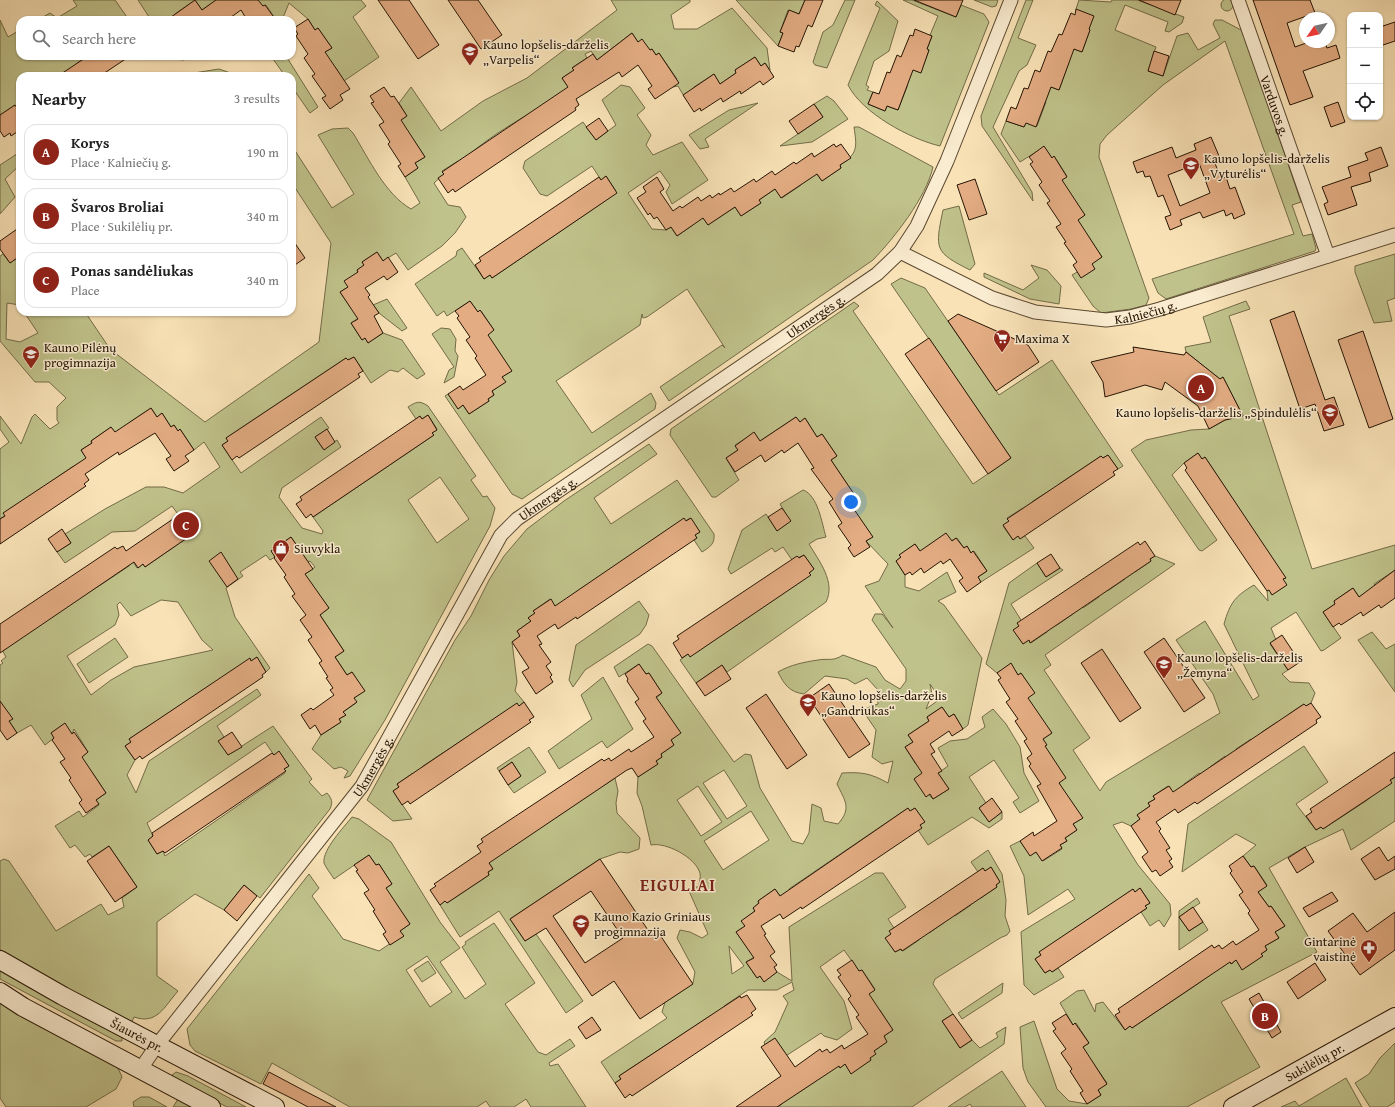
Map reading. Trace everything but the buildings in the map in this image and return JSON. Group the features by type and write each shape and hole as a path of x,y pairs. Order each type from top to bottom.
{"main road":[{"name":"Šiaurės pr.","path":"0,960 63,996 275,1107"},
{"path":"0,992 23,1007 211,1107"},
{"name":"Sukilėlių pr.","path":"1233,1107 1395,1017"}],"street":[{"name":"Ukmergės g.","path":"140,1070 157,1045 362,786 501,535 517,519 877,274 900,252 918,226 947,161 1011,0"},
{"name":"Varduvos g.","path":"1238,0 1328,256"},
{"name":"Kalniečių g.","path":"900,252 972,289 1009,305 1034,312 1106,320 1130,317 1160,309 1395,236"}],"green space":[{"path":"1227,-1 1231,1 1233,5 1231,9 1227,11 1223,9 1221,5 1223,1"},
{"path":"73,0 115,0 126,16 60,16 77,6"},
{"path":"138,0 195,0 174,16 148,16"},
{"path":"195,0 216,0 202,10"},
{"path":"254,0 361,0 366,6 353,17 379,57 344,81 336,68 322,54 332,48 318,28 315,30 308,19 289,3 284,16 273,16 266,5 263,6"},
{"path":"611,0 690,0 690,2 671,15 674,29 697,29 732,8 767,48 770,70 765,63 761,66 755,57 735,70 736,73 720,84 714,74 694,87 685,98 678,86 673,87 670,83 677,79 659,53 656,55 652,49 650,50 638,42 632,33 597,60 591,51 585,54 587,58 573,67 574,70 562,78 570,90 483,143 460,164 458,161 442,171 444,174 434,183 448,205 460,207 466,217 455,233 442,246 408,270 396,253 383,261 377,252 362,262 364,265 357,270 358,272 348,287 340,292 351,308 360,317 351,323 362,340 365,338 368,343 383,333 402,340 425,374 417,379 403,368 398,372 390,370 371,383 354,357 348,360 346,358 226,438 228,441 222,445 241,473 321,417 329,428 315,437 323,449 337,440 341,447 282,488 279,497 302,528 322,534 323,531 313,517 434,435 432,433 437,429 428,415 422,419 420,416 416,419 408,407 420,402 428,406 476,476 471,480 483,497 487,496 495,508 490,526 385,720 350,776 344,778 348,771 341,767 334,769 312,749 321,735 341,722 339,719 346,715 343,712 356,703 354,698 364,691 352,672 347,675 335,657 344,651 320,615 329,608 304,575 315,567 310,561 308,562 291,537 272,550 275,557 270,560 266,555 240,572 243,576 226,588 235,617 270,668 266,672 257,657 251,661 250,659 129,739 131,742 125,746 135,760 127,775 136,793 149,761 257,689 261,695 217,726 224,737 219,741 228,755 273,726 312,779 309,782 322,796 327,793 332,804 330,809 260,898 244,885 224,910 195,894 157,922 157,976 178,991 164,1008 154,1017 142,1019 134,1017 131,1024 11,959 0,949 0,861 4,859 9,861 56,931 101,904 108,915 124,907 122,898 137,887 109,846 92,857 90,854 85,857 75,845 70,848 55,826 79,811 83,817 99,805 96,800 106,793 92,772 79,759 88,752 74,729 72,734 64,724 51,733 54,738 45,745 31,725 17,733 9,721 12,719 0,708 0,665 3,663 1,661 6,657 1,648 129,566 132,560 137,568 143,564 145,567 187,538 186,536 191,532 172,506 135,531 112,532 65,563 57,552 71,543 65,534 105,509 146,487 164,487 183,493 220,467 204,442 194,450 180,429 178,431 174,425 171,427 162,413 157,417 151,408 130,422 117,436 111,427 91,441 92,443 81,450 88,460 72,467 0,519 0,449 9,442 0,429 0,416 21,444 32,417 35,414 50,429 59,423 57,420 57,407 66,398 49,382 35,382 0,341 0,256 3,254 10,263 16,259 16,304 7,303 6,339 20,342 38,333 27,316 88,316 110,349 205,422 319,342 331,243 296,189 296,152 332,208 354,194 318,135 332,129 348,128 353,133 385,185 411,209 420,203 405,177 418,168 415,163 425,157 411,136 398,122 407,116 399,103 411,87 441,131 483,101 527,78 617,10","holes":["440,477 469,519 437,543 408,500","161,600 178,602 202,640 213,650 134,667 111,680 91,695 67,656 115,625 119,615 117,605 120,602 131,616","265,742 274,755 279,752 289,766 284,769 285,773 165,856 163,851 157,854 148,840 153,836 147,823"]},
{"path":"736,0 805,0 799,14 788,10 780,32 783,33 778,46"},
{"path":"845,0 855,0 827,68 815,65 813,62 823,32 833,25"},
{"path":"903,0 912,0 956,17 961,5 984,14 989,22 940,146 928,143 901,131 875,115 855,95 848,85 880,8 875,5 877,1 898,21 889,51 874,61 866,85 869,87 867,90 873,92 868,104 885,111 887,106 898,110 907,87 910,69 921,72 929,50 927,49 932,36 930,35 938,16"},
{"path":"974,0 998,0 996,6 992,7"},
{"path":"1026,0 1033,0 1018,38 1036,45 1027,65 1019,71 993,127 1032,192 1033,201 982,126 981,116"},
{"path":"1079,0 1111,2 1112,0 1137,0 1184,17 1182,23 1169,32 1165,31 1168,22 1125,5 1115,30 1156,47 1148,71 1163,76 1177,36 1188,33 1198,50 1220,38 1213,24 1215,20 1222,20 1243,31 1301,202 1292,205 1303,236 1312,234 1316,248 1315,251 1166,299 1158,293 1152,279 1294,234 1225,41 1163,85 1107,135 1100,144 1099,157 1149,298 1146,305 1131,309 1101,313 1093,306 1072,275 1102,257 1088,236 1075,222 1085,215 1072,196 1059,182 1067,176 1054,156 1052,158 1044,147 1020,162 1001,134 1006,121 1024,127 1026,123 1037,126 1046,102 1042,101 1048,86 1059,90 1068,65 1071,48 1082,52 1090,30 1076,9"},
{"path":"50,13 54,16 45,16"},
{"path":"0,20 8,37 16,32 16,60 82,60 69,72 16,72 16,106 15,105 0,115"},
{"path":"274,60 289,60 318,107 310,113 296,93 296,72 282,72"},
{"path":"219,69 228,72 200,72"},
{"path":"621,85 630,87 645,108 637,115 651,135 646,145 653,155 682,142 708,180 672,204 666,192 670,185 660,171 628,193 652,229 666,230 671,227 677,236 693,225 701,215 708,225 735,207 741,216 761,203 759,200 775,189 782,198 801,185 800,182 815,172 822,181 841,168 840,165 853,153 856,145 854,127 859,127 933,167 924,192 908,217 873,260 669,401 660,387 722,345 725,348 687,289 647,317 643,318 642,314 640,325 556,381 592,433 651,393 656,403 655,409 522,499 512,494 445,396 448,394 459,408 463,405 469,414 489,401 488,399 494,395 492,391 505,382 502,377 511,371 485,337 494,330 481,311 478,312 470,301 447,316 444,311 437,316 415,284 456,256 457,251 462,248 484,279 490,275 492,278 612,196 611,194 616,191 606,176 601,180 592,166 547,196 540,194 523,168 525,161 583,122 596,140 616,125 602,100"},
{"path":"827,96 834,101 848,119 812,142 780,146 823,117 814,104"},
{"path":"758,103 705,139 709,147 700,149 689,135 729,110"},
{"path":"16,155 16,169 5,179 15,197 0,214 0,165"},
{"path":"959,206 975,264 970,270 949,259 940,248 939,233 943,210"},
{"path":"1395,254 1395,298 1387,301 1392,321 1374,323 1355,272 1355,266"},
{"path":"1031,265 1047,270 1061,286 1059,304 1030,299 984,277 984,273 1023,290 1039,278"},
{"path":"901,278 925,288 999,395 1052,360 1123,466 1118,469 1108,455 1103,458 1101,456 1059,484 1051,493 1049,491 1033,501 1025,511 1023,508 1007,518 1009,521 1003,526 1013,540 1018,536 1025,536 1034,548 981,582 978,577 987,571 974,551 971,553 967,546 964,548 957,538 922,554 915,544 900,555 901,557 896,561 905,575 905,587 919,591 947,572 956,592 938,601 944,605 982,658 968,725 963,729 954,714 949,717 942,707 927,717 929,721 908,735 913,742 905,747 915,763 924,772 914,779 933,799 949,789 938,773 948,766 938,748 950,741 967,739 985,727 982,717 993,709 1006,724 1020,747 1024,773 1039,801 1020,813 1013,802 1019,798 994,760 969,777 986,803 979,808 989,822 1002,812 1002,819 989,828 972,817 928,845 918,830 920,825 924,822 915,808 910,811 908,808 789,889 791,892 781,897 775,889 758,901 759,903 753,908 755,911 742,921 745,926 736,932 756,956 746,962 757,978 760,976 764,981 777,972 792,981 789,927 875,873 883,873 906,907 888,919 894,928 891,934 886,938 895,952 901,949 903,951 919,940 918,937 927,931 929,933 945,922 944,920 953,914 955,916 971,905 970,902 981,898 997,887 996,885 1000,882 991,867 985,871 983,868 978,872 971,862 988,850 1002,874 1006,900 1005,916 1010,931 1007,935 935,979 933,984 953,1014 942,1021 960,1048 972,1040 980,1048 998,1037 996,1033 1006,1027 1004,1044 912,1107 778,1107 782,1104 780,1102 803,1090 837,1063 840,1068 845,1064 851,1073 871,1060 870,1058 874,1051 887,1042 884,1036 893,1030 880,1010 877,1012 867,996 875,989 862,970 859,971 844,950 820,967 844,1001 852,1029 837,1040 824,1036 821,1033 775,1063 771,1061 784,1052 765,1045 764,1042 775,1032 788,1003 783,996 794,990 792,982 777,990 748,990 724,1006 726,1009 715,1016 713,1014 619,1076 621,1079 615,1083 601,1062 667,1018 662,1012 665,1002 693,983 695,972 677,938 680,930 690,932 702,938 708,934 689,891 699,886 700,873 697,867 686,856 672,848 651,845 642,806 637,793 638,777 658,764 656,761 662,757 661,754 674,745 671,740 680,733 654,700 662,693 649,673 646,674 639,664 619,677 614,667 648,644 652,646 734,762 745,754 751,755 760,788 792,841 803,844 809,833 812,804 821,808 824,821 838,824 845,813 845,800 837,784 842,773 866,774 888,783 893,761 882,764 872,757 876,730 865,714 867,708 878,704 878,690 867,678 855,684 847,679 825,676 804,694 794,691 788,687 778,672 797,664 833,659 843,655 876,667 885,680 900,689 906,681 906,669 872,620 875,614 882,614 893,628 865,586 879,581 888,564 866,541 872,537 849,502 856,497 831,460 837,456 822,434 817,437 805,418 800,422 796,417 760,441 754,433 735,445 738,450 726,458 739,480 716,497 712,497 670,435 671,429 854,302 859,306 853,311 973,484 1011,458 891,284","holes":["930,684 940,699 926,709 932,694","724,770 747,806 727,819 703,783","698,786 722,822 701,836 677,800","751,811 769,840 723,870 704,841","729,946 744,966 732,974"]},
{"path":"387,299 407,328 402,331 379,313 373,305"},
{"path":"1246,301 1250,309 1229,316 1312,569 1395,545 1395,572 1394,571 1374,584 1376,586 1359,597 1353,588 1334,601 1335,604 1323,612 1341,638 1324,650 1321,651 1296,612 1271,628 1276,640 1270,644 1288,670 1282,674 1290,682 1309,683 1315,693 1311,703 1306,706 1304,704 1289,714 1279,724 1277,722 1262,732 1253,742 1251,739 1236,749 1237,752 1227,759 1225,756 1210,767 1211,770 1202,776 1199,773 1184,784 1185,787 1174,794 1168,786 1153,796 1155,799 1148,803 1150,806 1137,815 1140,819 1131,826 1122,822 1113,825 1138,865 1170,904 1171,915 1164,927 1159,920 1150,926 1141,912 1146,909 1145,906 1150,903 1140,888 1135,892 1133,889 1035,959 1045,973 1050,970 1052,972 1058,968 1064,977 1034,995 1024,985 1021,932 1075,899 1068,889 1028,915 1024,876 1010,846 1020,841 1030,855 1036,852 1043,861 1062,849 1060,845 1067,841 1065,838 1077,830 1073,824 1082,818 1067,800 1043,748 1046,745 1043,739 1052,733 1025,700 1034,693 1021,673 1018,675 1011,664 997,673 986,664 1009,583 1037,563 1046,577 1060,568 1063,570 1011,604 1021,620 1019,626 1014,630 1023,644 1029,640 1031,643 1047,632 1045,629 1057,625 1073,614 1071,612 1081,605 1083,608 1099,597 1097,594 1109,590 1125,579 1123,577 1133,570 1135,572 1151,561 1150,559 1155,556 1175,564 1045,655 1051,665 1044,670 1090,738 1073,750 1100,791 1106,782 1220,713 1213,694 1176,640 1205,621 1253,700 1259,696 1224,624 1231,605 1242,593 1254,585 1268,601 1267,591 1285,578 1205,457 1202,459 1198,453 1184,463 1172,475 1217,540 1202,551 1199,550 1131,450 1146,440 1191,430 1209,429 1225,420 1243,416 1223,377 1220,379 1186,352 1185,347 1211,342 1203,317"},
{"path":"441,328 450,329 456,339 455,351 458,356 454,377 444,383 449,370 454,367 432,334"},
{"path":"649,444 657,454 594,498 611,524 677,480 714,534 714,540 711,545 702,552 694,540 697,538 695,535 700,532 690,518 580,589 556,608 550,599 533,611 535,613 528,618 531,621 517,631 520,636 512,642 517,682 515,691 524,702 519,706 517,704 423,766 415,776 413,773 397,784 399,787 393,791 412,819 393,821 367,800 455,640 471,616 489,580 504,556 527,529 564,501"},
{"path":"803,490 812,498 819,510 826,537 817,539 809,544 828,579 829,594 826,602 727,672 722,665 696,683 680,660 688,654 690,656 810,575 809,573 814,569 804,555 792,560 783,547 775,552 772,548 731,574 728,569 742,530 766,514 777,531 790,521 780,504"},
{"path":"639,601 649,615 646,625 640,634 585,670 573,687 569,680 576,645"},
{"path":"1372,632 1386,649 1395,644 1395,692 1358,640"},
{"path":"115,638 128,657 89,683 77,664"},
{"path":"603,677 633,729 607,748 602,741 559,769 548,751 592,719 581,695"},
{"path":"1304,746 1328,782 1296,804 1316,830 1321,827 1323,829 1366,801 1395,777 1395,821 1351,850 1343,829 1305,847 1269,868 1317,952 1221,1002 1260,1067 1187,1107 1046,1107 1028,1082 1023,1068 1020,1027 1034,1021 1057,1089 1069,1101 1087,1104 1101,1095 1098,1090 1107,1083 1093,1063 1080,1049 1089,1043 1076,1023 1073,1025 1060,1003 1077,991 1084,990 1095,1012 1096,1004 1103,1002 1125,1030 1130,1026 1132,1028 1199,983 1228,959 1232,964 1236,960 1262,956 1261,954 1267,950 1265,946 1279,938 1275,932 1285,926 1271,906 1269,907 1258,892 1267,885 1254,866 1251,867 1243,856 1256,845 1236,834 1182,872 1188,824"},
{"path":"529,747 546,772 514,793 508,785 521,776 512,762 499,771 497,768"},
{"path":"615,778 618,791 616,803 617,813 640,838 639,849 628,853 620,852 600,859 510,919 525,941 536,934 583,1001 566,1013 499,911 460,937 440,905 445,901 447,903 489,875 488,872 493,869 487,860"},
{"path":"352,817 359,819 391,842 440,922 460,948 440,962 465,999 486,984 462,947 466,944 465,942 494,923 535,983 505,1004 538,1052 546,1055 570,1039 575,1046 549,1063 550,1066 558,1064 586,1107 531,1107 526,1099 514,1107 490,1107 486,1101 477,1107 350,1107 272,1063 261,1084 195,1051 190,1045 187,1029 309,874 319,888 312,896 343,939 379,951 403,935 400,931 410,924 396,904 383,890 392,884 379,864 376,865 369,855 334,879 324,863 326,852 330,845","holes":["427,956 452,992 430,1007 406,970"]},
{"path":"1197,898 1200,903 1179,917 1179,911"},
{"path":"1179,917 1189,931 1203,922 1208,930 1179,950"},
{"path":"428,961 436,973 422,982 414,970"},
{"path":"0,968 122,1037 122,1041 116,1041 0,979"},
{"path":"1003,983 1002,993 962,1019 958,1013"},
{"path":"0,1002 117,1066 122,1077 116,1089 86,1107 6,1107 0,1098"},
{"path":"1395,1043 1395,1102 1387,1107 1370,1107 1355,1083 1369,1074 1380,1058"},
{"path":"1002,1071 1026,1107 972,1107 970,1104 965,1107 948,1107"},
{"path":"176,1072 188,1076 246,1107 227,1107 176,1080 172,1075"},
{"path":"1346,1078 1362,1107 1281,1107 1295,1101 1299,1106"},
{"path":"141,1097 149,1097 167,1107 134,1107 133,1102"},
{"path":"178,1099 195,1107 173,1107"}],"place":[{"name":"Kauno lopšelis-darželis „Varpelis“","path":"470,66"},
{"name":"Kauno lopšelis-darželis „Vyturėlis“","path":"1191,180"},
{"name":"Maxima X","path":"1002,353"},
{"name":"Kauno Pilėnų progimnazija","path":"31,369"},
{"name":"Korys","path":"1201,388"},
{"name":"Kauno lopšelis-darželis „Spindulėlis“","path":"1330,427"},
{"name":"Ponas sandėliukas","path":"186,525"},
{"name":"Siuvykla","path":"281,563"},
{"name":"Kauno lopšelis-darželis „Žemyna“","path":"1164,679"},
{"name":"Kauno lopšelis-darželis „Gandriukas“","path":"808,717"},
{"name":"Kauno Kazio Griniaus progimnazija","path":"581,938"},
{"name":"Gintarinė vaistinė","path":"1369,963"},
{"name":"Švaros Broliai","path":"1265,1016"}],"district":[{"name":"EIGULIAI","path":"678,884"}]}
